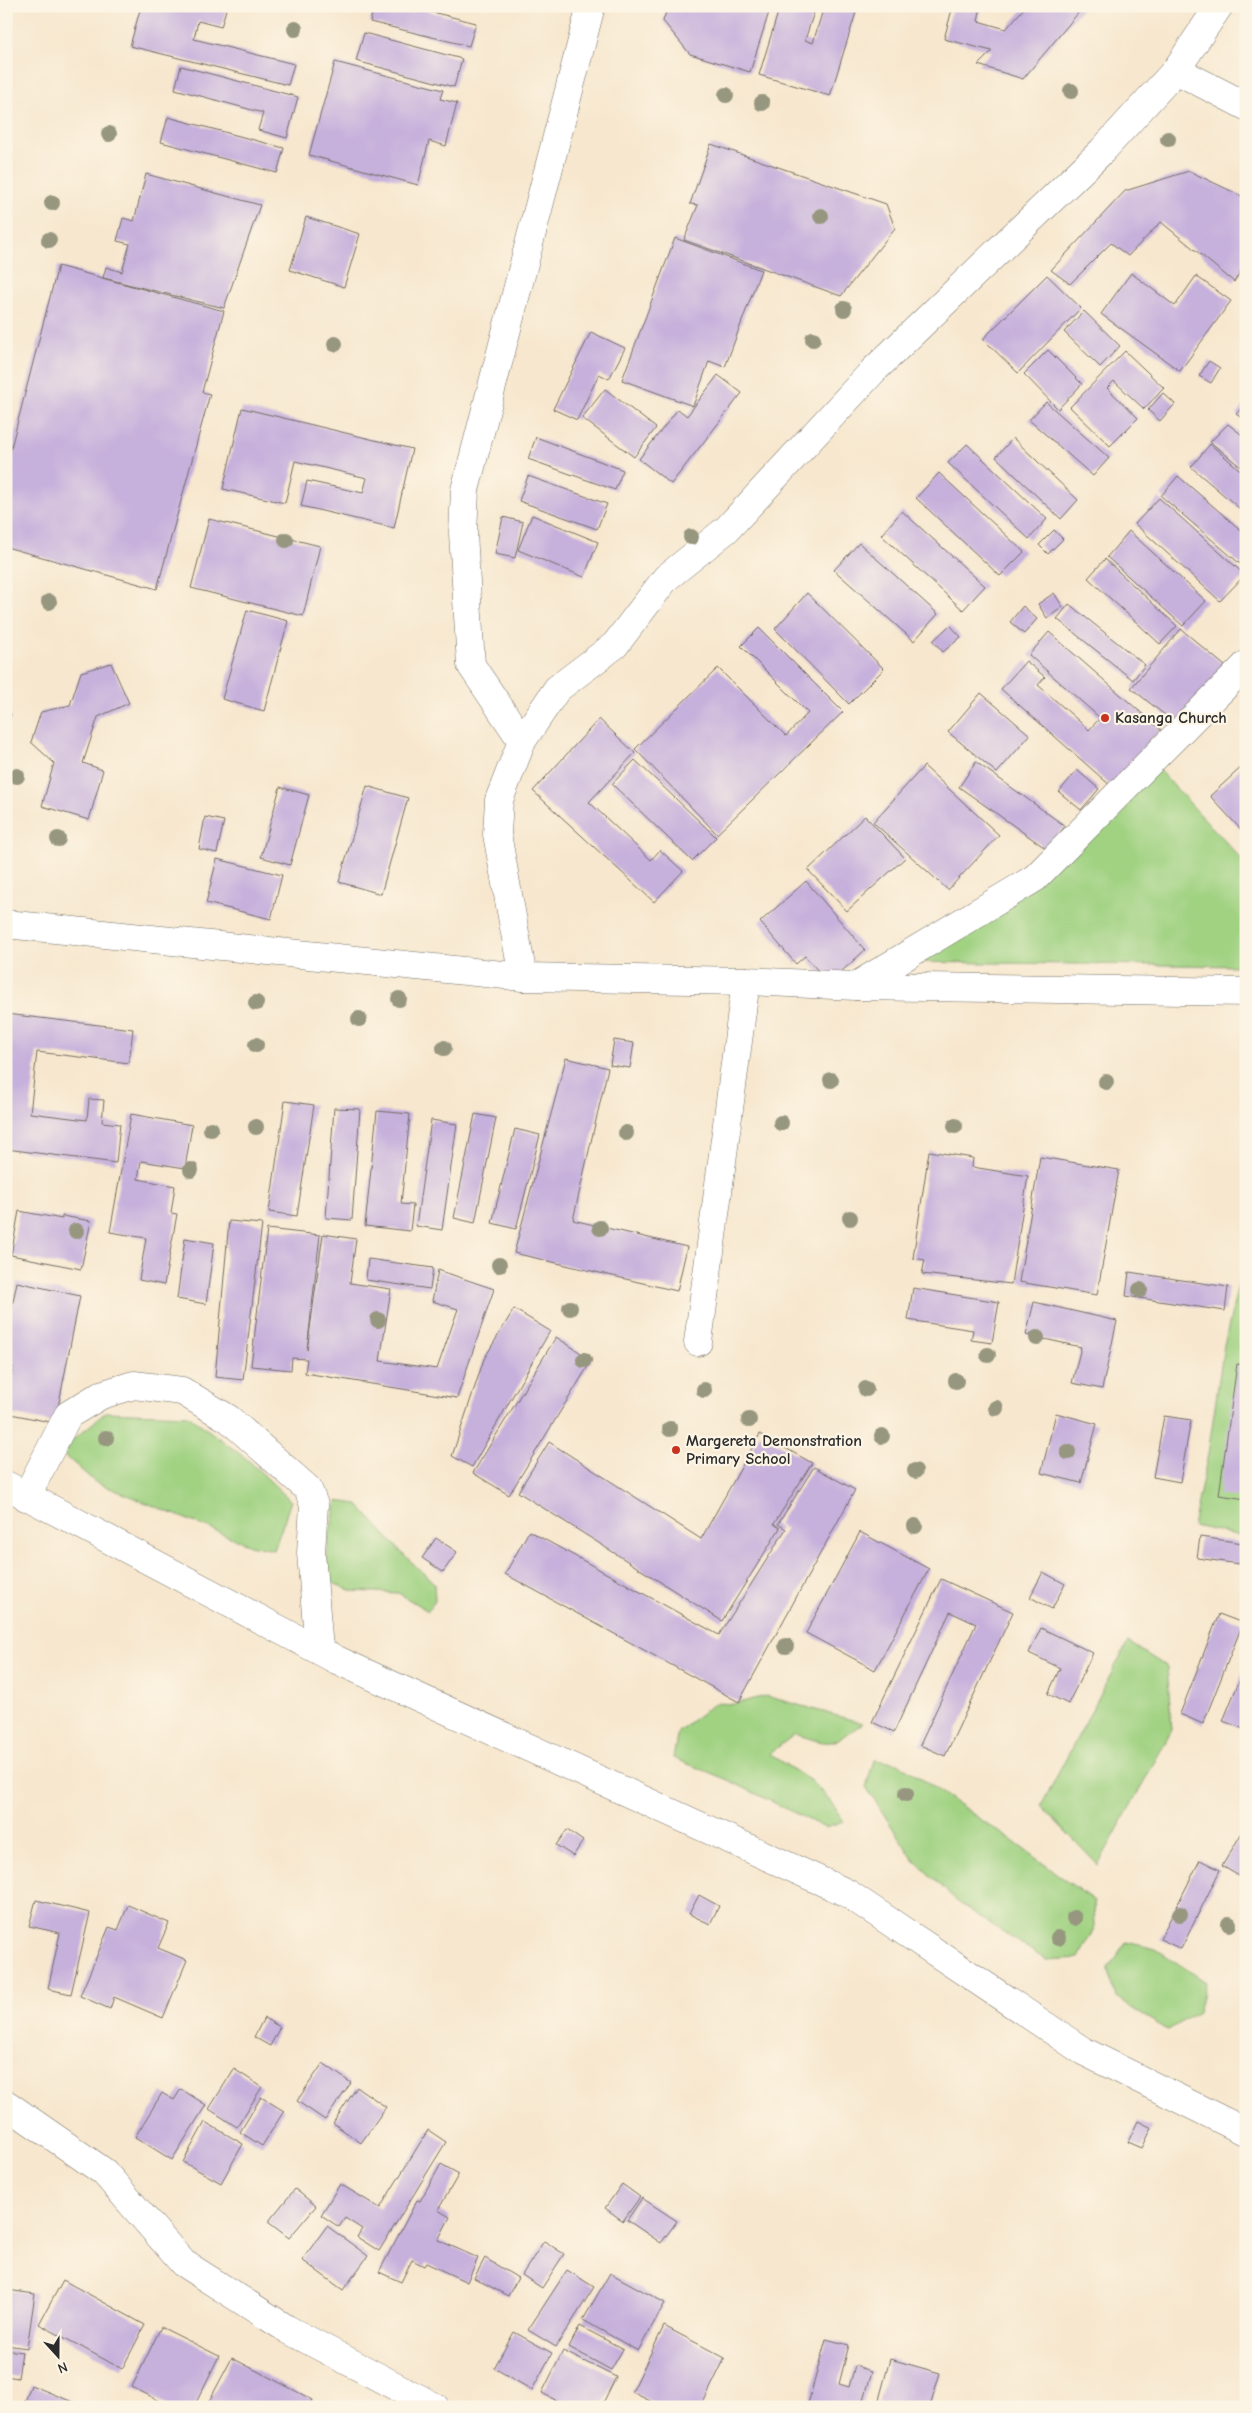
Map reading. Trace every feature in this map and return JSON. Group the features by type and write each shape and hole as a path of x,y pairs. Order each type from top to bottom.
{"street":[{"path":"522,741 470,665 463,533 465,490 591,6"},
{"path":"523,977 498,834 499,800 522,741 557,689 615,645 666,578 727,530 873,371 1102,151 1176,70 1219,6"},
{"path":"1176,70 1246,106"},
{"path":"856,986 1035,878 1246,665"},
{"path":"6,924 523,977 746,981 856,986 1246,992"},
{"path":"698,1342 746,981"},
{"path":"319,1650 311,1553 314,1505 308,1489 229,1420 182,1391 134,1385 101,1395 68,1416 16,1491 319,1650 847,1893 1083,2051 1246,2132"},
{"path":"6,2104 104,2172 183,2263 287,2329 435,2407"}],"green space":[{"path":"1150,760 1246,864 1246,966 905,962 1033,885"},
{"path":"1245,1256 1246,1537 1193,1526 1208,1454 1224,1345"},
{"path":"106,1412 188,1415 248,1460 291,1501 274,1550 250,1545 95,1482 60,1451"},
{"path":"337,1501 357,1504 403,1554 434,1583 435,1600 428,1611 398,1593 352,1591 326,1580 328,1540"},
{"path":"1128,1642 1167,1667 1172,1730 1098,1865 1041,1806"},
{"path":"766,1696 863,1723 844,1737 831,1742 817,1741 795,1734 769,1754 811,1781 829,1799 844,1822 825,1828 728,1780 673,1758 678,1731 715,1703 734,1704"},
{"path":"874,1760 898,1763 1014,1842 1094,1901 1095,1926 1079,1958 1046,1960 959,1903 913,1859 866,1787"},
{"path":"1126,1942 1156,1949 1206,1982 1198,2012 1168,2030 1116,1997 1108,1968"}],"building":[{"path":"141,6 227,6 221,27 198,21 194,39 294,64 288,85 130,46"},
{"path":"374,6 421,6 420,9 476,23 469,46 370,22"},
{"path":"668,6 771,6 750,72 690,54 663,21"},
{"path":"780,6 816,6 805,40 813,43 824,6 858,6 830,96 759,75"},
{"path":"953,6 981,6 978,21 1006,29 1026,6 1084,6 1023,79 978,65 992,51 944,39"},
{"path":"364,33 462,59 454,87 356,61"},
{"path":"335,62 443,90 440,99 457,103 446,146 429,141 418,185 309,155"},
{"path":"181,66 298,97 287,138 258,130 263,113 175,89"},
{"path":"168,117 284,148 277,173 161,142"},
{"path":"711,144 886,204 895,228 841,296 684,240 698,205 690,204"},
{"path":"1189,171 1246,198 1246,263 1234,282 1161,222 1128,256 1111,243 1070,284 1051,270 1125,191"},
{"path":"146,174 260,205 224,308 103,278 106,267 122,272 130,244 117,241 123,218 134,221"},
{"path":"306,217 360,234 344,287 290,270"},
{"path":"675,238 761,270 725,367 709,361 693,406 622,380"},
{"path":"58,266 224,311 202,392 210,394 157,589 6,547 6,467"},
{"path":"1131,273 1175,306 1196,276 1231,301 1180,371 1101,314"},
{"path":"1047,275 1081,308 1018,373 983,339"},
{"path":"1084,311 1120,346 1100,367 1064,332"},
{"path":"591,332 625,348 609,379 599,374 577,420 553,409"},
{"path":"1048,350 1082,384 1058,409 1024,374"},
{"path":"1125,351 1164,388 1144,409 1114,381 1107,388 1138,418 1110,446 1070,407"},
{"path":"1209,361 1220,368 1211,383 1199,376"},
{"path":"718,375 742,393 671,484 639,459 678,409 687,416"},
{"path":"605,389 656,428 634,457 582,418"},
{"path":"1163,393 1175,404 1160,421 1148,410"},
{"path":"1046,402 1109,458 1093,476 1029,420"},
{"path":"1246,403 1246,421 1236,414"},
{"path":"242,408 412,449 394,528 301,506 307,481 363,493 367,478 295,461 285,503 223,489"},
{"path":"1228,424 1246,438 1246,471 1210,442"},
{"path":"536,437 623,470 615,490 528,459"},
{"path":"1013,438 1078,500 1061,519 996,457"},
{"path":"967,444 1047,519 1029,539 948,463"},
{"path":"1210,444 1246,475 1246,514 1191,467"},
{"path":"939,473 1024,552 1000,576 916,498"},
{"path":"528,476 607,504 597,529 519,501"},
{"path":"1178,476 1242,531 1246,527 1246,569 1161,496"},
{"path":"1159,498 1245,575 1220,601 1135,524"},
{"path":"902,511 985,586 963,610 881,535"},
{"path":"532,515 598,542 584,577 518,550"},
{"path":"503,517 523,522 515,558 495,554"},
{"path":"209,519 320,546 303,616 191,588"},
{"path":"1054,530 1063,539 1048,554 1039,545"},
{"path":"1129,531 1206,601 1183,626 1107,557"},
{"path":"859,543 938,614 914,641 834,570"},
{"path":"1105,559 1177,626 1160,644 1088,578"},
{"path":"807,593 884,669 849,704 775,629"},
{"path":"1054,593 1063,607 1047,618 1038,604"},
{"path":"1069,604 1145,665 1133,680 1057,619"},
{"path":"1023,606 1037,619 1024,634 1010,622"},
{"path":"247,610 288,621 264,711 222,699"},
{"path":"950,625 961,637 943,652 933,641"},
{"path":"759,628 843,712 717,834 635,749 718,668 786,736 808,713 741,646"},
{"path":"1181,629 1225,666 1176,724 1131,688"},
{"path":"1049,632 1162,731 1112,787 1001,689 1026,661 1045,677 1038,685 1089,730 1100,718 1029,655"},
{"path":"111,663 129,703 98,717 83,763 103,770 89,820 42,806 54,763 31,742 41,712 70,705 81,672"},
{"path":"981,693 1030,735 997,773 948,732"},
{"path":"6,713 11,714 7,732 6,731"},
{"path":"599,719 635,753 589,802 651,860 660,850 683,871 654,902 533,791"},
{"path":"635,760 716,837 692,861 612,784"},
{"path":"976,762 1065,826 1048,850 959,787"},
{"path":"1246,763 1246,835 1210,796"},
{"path":"924,766 999,835 948,890 873,822"},
{"path":"1077,770 1099,789 1081,810 1059,792"},
{"path":"367,786 408,798 381,894 339,882"},
{"path":"280,787 309,795 290,865 261,857"},
{"path":"865,816 905,858 847,911 808,870"},
{"path":"205,817 224,821 217,853 199,849"},
{"path":"217,859 282,875 271,919 206,903"},
{"path":"806,881 865,950 829,983 805,956 796,964 760,922"},
{"path":"6,1014 133,1029 129,1063 37,1052 30,1113 87,1120 89,1099 104,1100 102,1122 120,1124 116,1163 6,1149"},
{"path":"614,1040 634,1043 630,1068 610,1065"},
{"path":"566,1058 608,1068 573,1220 687,1247 677,1291 514,1253"},
{"path":"285,1101 314,1105 297,1216 269,1212"},
{"path":"334,1108 360,1109 352,1220 326,1218"},
{"path":"377,1111 410,1114 401,1204 413,1205 410,1231 365,1226"},
{"path":"131,1114 192,1125 185,1168 141,1161 138,1179 175,1186 171,1213 177,1214 164,1285 139,1280 146,1238 110,1232"},
{"path":"475,1114 496,1118 475,1223 454,1218"},
{"path":"431,1120 457,1124 442,1230 416,1226"},
{"path":"515,1129 540,1135 516,1229 492,1223"},
{"path":"929,1151 973,1158 972,1167 1028,1176 1011,1284 922,1274 925,1260 913,1258"},
{"path":"1040,1157 1119,1170 1097,1295 1019,1282"},
{"path":"19,1211 62,1219 62,1216 91,1221 81,1269 11,1255"},
{"path":"229,1221 262,1224 243,1380 215,1377"},
{"path":"267,1229 320,1235 307,1350 323,1234 356,1239 350,1283 391,1289 380,1361 437,1369 458,1309 432,1301 438,1270 494,1289 457,1398 305,1373 307,1359 292,1358 291,1370 251,1366"},
{"path":"185,1238 214,1243 206,1304 177,1299"},
{"path":"368,1259 433,1268 430,1289 366,1280"},
{"path":"1129,1272 1228,1287 1225,1311 1126,1296"},
{"path":"17,1282 80,1296 55,1423 6,1413 6,1383 9,1384 13,1367 6,1366 6,1335"},
{"path":"913,1288 999,1302 992,1343 971,1340 973,1330 908,1320"},
{"path":"1034,1302 1117,1321 1102,1389 1072,1383 1081,1347 1026,1335"},
{"path":"514,1309 550,1331 472,1467 452,1456 484,1359"},
{"path":"556,1337 592,1360 509,1495 473,1473"},
{"path":"1237,1364 1246,1365 1246,1499 1219,1495"},
{"path":"1056,1413 1097,1424 1081,1483 1041,1473"},
{"path":"1164,1416 1191,1420 1180,1482 1153,1477"},
{"path":"760,1434 812,1463 774,1524 780,1528 722,1621 518,1492 549,1442 701,1539"},
{"path":"814,1467 855,1490 739,1702 505,1574 529,1531 719,1635 786,1529 778,1524"},
{"path":"860,1532 929,1569 875,1670 806,1633"},
{"path":"1200,1537 1243,1543 1239,1564 1197,1558"},
{"path":"436,1538 457,1552 443,1572 422,1558"},
{"path":"1043,1572 1065,1584 1052,1609 1030,1597"},
{"path":"941,1579 1013,1612 945,1756 920,1745 976,1624 950,1612 894,1732 872,1722"},
{"path":"1219,1614 1243,1623 1203,1724 1180,1714"},
{"path":"1041,1628 1093,1653 1068,1704 1048,1694 1060,1668 1029,1653"},
{"path":"1246,1664 1246,1725 1244,1729 1223,1721"},
{"path":"1246,1826 1246,1880 1222,1866"},
{"path":"567,1830 583,1841 573,1856 556,1845"},
{"path":"1200,1860 1220,1870 1181,1949 1160,1939"},
{"path":"699,1895 719,1906 710,1924 689,1914"},
{"path":"36,1900 90,1913 71,1994 48,1989 60,1933 29,1926"},
{"path":"128,1905 169,1923 158,1948 187,1960 163,2018 114,1997 110,2009 80,1996 109,1927 118,1930"},
{"path":"264,2018 280,2027 270,2046 254,2037"},
{"path":"323,2063 351,2083 325,2120 297,2101"},
{"path":"234,2069 262,2087 237,2127 209,2109"},
{"path":"357,2087 386,2107 361,2143 333,2123"},
{"path":"181,2089 206,2105 172,2160 135,2137 162,2093 174,2100"},
{"path":"261,2097 284,2111 262,2146 240,2132"},
{"path":"1138,2121 1152,2128 1142,2148 1128,2142"},
{"path":"205,2122 243,2144 221,2183 183,2162"},
{"path":"428,2130 446,2142 379,2251 357,2237 362,2229 345,2218 339,2227 321,2215 340,2184 380,2208"},
{"path":"441,2164 459,2174 438,2210 450,2217 438,2240 478,2258 467,2282 426,2263 424,2266 412,2260 401,2282 379,2272 417,2200 420,2201"},
{"path":"622,2184 640,2197 623,2221 605,2208"},
{"path":"295,2189 316,2206 289,2238 268,2222"},
{"path":"642,2198 677,2221 661,2243 627,2220"},
{"path":"327,2226 368,2256 343,2290 302,2260"},
{"path":"544,2241 564,2254 542,2288 522,2275"},
{"path":"485,2258 518,2278 508,2296 474,2278"},
{"path":"567,2270 594,2287 556,2347 528,2330"},
{"path":"610,2273 665,2303 638,2351 583,2320"},
{"path":"63,2280 145,2325 122,2369 39,2324"},
{"path":"7,2290 35,2294 27,2348 6,2345"},
{"path":"580,2326 623,2349 611,2370 569,2347"},
{"path":"664,2326 725,2358 701,2407 662,2407 632,2392"},
{"path":"161,2327 219,2356 194,2407 172,2407 132,2387"},
{"path":"514,2332 552,2353 532,2390 494,2368"},
{"path":"826,2339 849,2345 839,2384 849,2387 855,2366 872,2371 862,2407 818,2407 808,2404"},
{"path":"6,2350 22,2352 18,2378 6,2376"},
{"path":"563,2351 616,2377 601,2407 569,2407 542,2393"},
{"path":"232,2358 313,2400 309,2407 206,2407"},
{"path":"890,2359 940,2373 930,2407 877,2407"},
{"path":"31,2385 85,2407 23,2407"}],"place":[{"name":"Kasanga Church","path":"1105,718"},
{"name":"Margereta Demonstration Primary School","path":"676,1450"}]}
